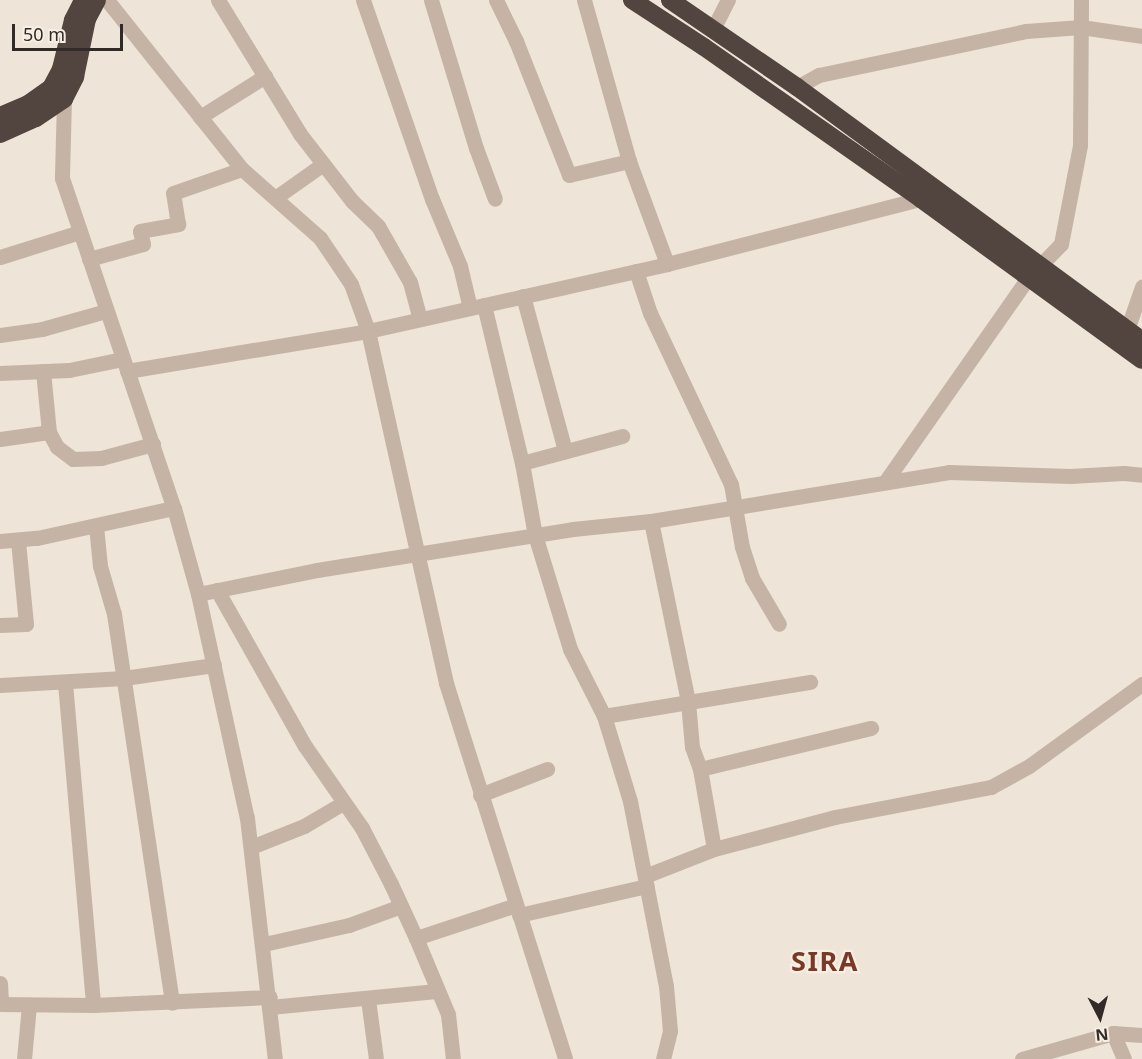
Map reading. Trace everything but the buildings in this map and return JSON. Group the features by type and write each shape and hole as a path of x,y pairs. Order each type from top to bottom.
{"highway":[{"path":"0,116 28,104 51,88 61,69 73,20 83,0"},
{"path":"0,134 36,118 64,99 75,77 87,19 97,0"},
{"path":"632,0 704,47 921,199 1135,335"},
{"path":"670,0 797,87 930,187 1142,360"}],"street":[{"path":"107,0 242,169 320,238 351,284 368,331 446,683 566,1059"},
{"path":"218,0 300,135 352,201 378,226 410,282 420,319"},
{"path":"363,0 432,199 477,306 522,463 535,535 570,649 604,716 630,801 666,986 670,1031 663,1059"},
{"path":"430,0 476,148 495,199"},
{"path":"496,0 516,41 569,176 629,161"},
{"path":"584,0 629,161 667,264"},
{"path":"713,28 728,0"},
{"path":"885,482 1034,271 1061,244 1080,146 1081,0"},
{"path":"797,87 819,75 867,63 1026,31 1081,27 1142,36"},
{"path":"200,117 265,76"},
{"path":"64,99 62,178 174,508 198,594 214,665 251,847 264,944 275,1059"},
{"path":"275,198 323,164"},
{"path":"89,259 143,244 140,231 178,225 172,194 242,169"},
{"path":"0,373 124,365 368,331 667,264 921,199"},
{"path":"0,257 80,232"},
{"path":"636,271 651,313 731,484 742,547 752,578 779,624"},
{"path":"1135,335 1142,287"},
{"path":"523,296 565,451"},
{"path":"0,335 42,329 106,310"},
{"path":"43,371 49,432 57,447 73,459 101,458 153,444"},
{"path":"0,439 49,432"},
{"path":"522,463 622,436"},
{"path":"198,594 265,579 535,535 651,520 949,472 1070,476 1124,473 1142,475"},
{"path":"0,541 18,541 174,508"},
{"path":"651,520 688,702 692,747 700,769 714,849"},
{"path":"96,526 100,566 114,614 172,1002"},
{"path":"0,625 26,624 18,541"},
{"path":"217,590 305,746 362,828 417,938 436,991 448,1014 453,1059"},
{"path":"0,685 124,678 214,665"},
{"path":"604,716 810,682"},
{"path":"65,683 93,1005"},
{"path":"417,938 517,910 646,881 714,849 835,817 991,787 1064,742 1142,684"},
{"path":"700,769 870,729"},
{"path":"480,795 547,769"},
{"path":"251,847 304,826 343,803"},
{"path":"264,944 349,926 401,906"},
{"path":"0,983 0,1005 368,999 436,991"},
{"path":"368,999 376,1059"},
{"path":"24,1059 29,1005"},
{"path":"1113,1033 1124,1059"},
{"path":"1022,1059 1113,1033 1142,1035"}],"district":[{"name":"SIRA","path":"825,961"}]}
